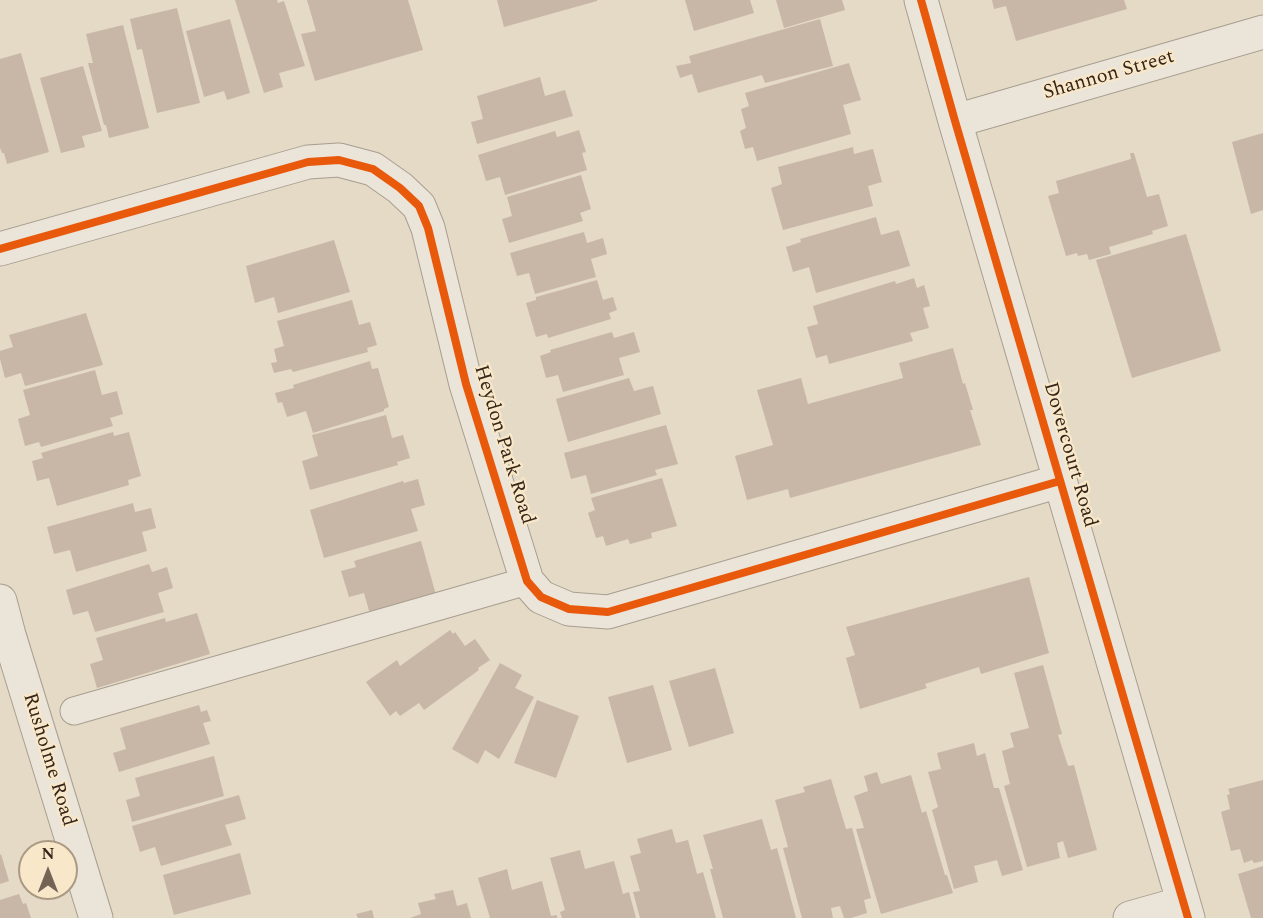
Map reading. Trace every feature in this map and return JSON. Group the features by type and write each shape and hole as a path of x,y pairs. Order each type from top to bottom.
{"street":[{"name":"Dovercourt Road","path":"921,0 1185,910"},
{"name":"Shannon Street","path":"955,121 1263,32"},
{"name":"Heydon Park Road","path":"0,249 308,162 339,160 373,169 400,188 418,206 428,228 466,384 527,581"},
{"path":"527,581 541,597 569,609 608,612 1060,481"},
{"name":"Rusholme Road","path":"0,601 4,637 96,918"},
{"path":"1130,918 1185,910"}],"lane":[{"path":"74,711 527,581"}],"building":[{"path":"235,0 277,0 278,3 284,1 305,66 279,73 283,87 264,93"},
{"path":"307,0 408,0 423,50 315,81 301,34 316,31"},
{"path":"497,0 597,0 597,1 504,27"},
{"path":"685,0 750,0 754,13 694,31"},
{"path":"776,0 842,0 845,10 784,28"},
{"path":"992,0 1124,0 1127,9 1016,41 1006,6 994,9"},
{"path":"177,8 200,103 157,113 142,49 137,50 130,19"},
{"path":"230,19 250,93 227,100 224,91 204,97 186,31"},
{"path":"820,19 833,66 765,83 762,75 698,93 692,74 680,78 676,66 691,63 689,56"},
{"path":"123,25 149,128 109,138 88,63 93,63 86,34"},
{"path":"21,53 49,152 7,164 0,148 0,59"},
{"path":"849,63 861,100 843,105 851,134 757,161 753,147 745,149 740,131 746,128 741,109 749,106 745,93"},
{"path":"83,66 102,131 82,136 85,147 61,153 40,78"},
{"path":"540,77 545,96 565,90 573,116 477,144 471,122 483,119 477,96"},
{"path":"579,130 586,152 582,153 587,170 505,195 500,177 486,181 478,155 555,131 557,137"},
{"path":"1263,133 1263,210 1251,214 1232,142"},
{"path":"853,147 854,154 873,149 882,182 868,186 873,206 783,230 771,188 782,184 778,167"},
{"path":"1130,153 1134,153 1147,197 1159,194 1168,226 1152,231 1153,234 1109,247 1111,254 1089,260 1087,254 1078,256 1077,253 1066,256 1048,196 1059,193 1056,181 1131,159"},
{"path":"581,175 591,209 580,213 583,221 509,243 502,219 512,216 507,197"},
{"path":"876,217 881,235 899,230 910,266 816,293 809,267 793,272 786,247 801,242 800,239"},
{"path":"584,232 587,243 603,238 607,254 591,259 596,277 535,294 529,273 517,276 510,253"},
{"path":"1186,234 1221,351 1132,378 1096,260"},
{"path":"334,240 350,292 278,313 274,297 255,303 246,266"},
{"path":"914,278 917,288 924,285 930,306 923,308 929,328 910,333 913,341 829,364 827,355 816,358 807,327 818,324 813,306 895,281 896,284"},
{"path":"597,280 603,300 613,297 617,310 609,313 611,319 548,338 547,334 536,337 526,303 536,300 536,297"},
{"path":"352,300 359,325 370,322 377,345 367,348 368,352 293,372 291,369 274,373 271,363 277,362 274,349 284,346 277,321"},
{"path":"86,313 103,365 25,386 21,373 5,378 0,351 13,347 9,335"},
{"path":"612,332 614,338 634,332 640,352 619,358 624,375 563,392 558,375 546,378 540,356 551,352 550,350"},
{"path":"953,348 973,410 970,410 981,445 790,498 788,489 747,500 735,456 773,445 757,390 801,378 808,404 903,378 899,363"},
{"path":"370,361 372,369 378,368 389,407 384,411 313,433 306,411 287,417 282,402 278,403 275,393 294,388 293,385"},
{"path":"95,370 102,395 117,391 123,414 110,418 113,426 41,447 39,442 25,446 18,419 30,415 23,390"},
{"path":"629,378 634,391 653,386 661,414 568,442 556,399"},
{"path":"386,415 392,438 403,435 410,458 397,462 398,465 310,490 302,461 318,456 312,435"},
{"path":"666,425 678,464 655,470 657,475 591,494 586,475 571,479 564,453"},
{"path":"113,432 114,436 129,432 141,476 128,480 129,485 57,506 49,478 37,481 32,461 43,458 41,453"},
{"path":"662,478 677,526 651,533 652,538 630,544 628,539 606,546 603,536 596,538 588,513 595,510 591,498"},
{"path":"418,479 425,505 411,509 418,531 324,558 310,510 403,481 404,483"},
{"path":"133,503 135,512 151,508 156,528 142,532 147,551 76,572 70,550 54,554 47,527"},
{"path":"421,541 436,595 370,614 364,593 349,597 341,571 356,567 354,561"},
{"path":"149,564 152,572 167,567 173,588 158,593 164,612 95,632 88,611 73,615 66,590"},
{"path":"1029,577 1049,653 981,674 979,667 925,684 927,688 860,709 846,658 855,655 846,627"},
{"path":"197,613 210,654 97,688 90,664 103,660 96,638 165,618 166,622"},
{"path":"450,630 453,634 455,632 465,646 475,639 490,660 424,710 419,703 400,716 396,711 390,716 366,682 397,660 400,666"},
{"path":"500,663 522,675 515,688 534,697 499,759 485,750 478,764 452,749"},
{"path":"1043,665 1062,734 1058,735 1068,766 1074,765 1097,850 1068,858 1063,841 1057,843 1060,858 1027,867 1004,786 1010,784 1002,751 1014,747 1010,733 1029,728 1014,673"},
{"path":"715,668 734,733 689,747 669,681"},
{"path":"653,685 672,750 627,763 608,697"},
{"path":"537,700 579,716 556,778 514,763"},
{"path":"199,705 201,712 207,710 211,721 203,723 210,744 119,772 113,753 126,749 120,728"},
{"path":"974,743 977,756 985,753 994,788 999,788 1023,870 1002,876 997,860 974,866 978,882 954,889 932,810 938,807 928,772 941,769 937,753"},
{"path":"214,756 224,796 132,822 126,800 140,796 135,778"},
{"path":"877,772 881,784 911,775 922,813 926,811 945,875 947,875 953,893 881,914 856,829 864,828 854,796 868,791 864,776"},
{"path":"831,779 846,829 852,828 871,898 864,900 867,913 851,918 844,918 840,906 831,908 833,918 802,918 783,848 788,847 775,800 805,792 803,787"},
{"path":"1263,780 1263,861 1254,863 1252,860 1244,863 1240,849 1231,851 1221,812 1230,809 1228,789"},
{"path":"239,795 246,819 225,825 232,845 161,866 155,847 140,852 132,826"},
{"path":"762,819 771,850 777,848 796,918 723,918 703,835"},
{"path":"672,829 676,843 688,840 697,874 703,872 716,918 640,918 633,892 640,891 630,856 641,853 637,839"},
{"path":"580,850 585,869 614,861 623,894 629,892 636,918 562,918 560,912 565,910 550,858"},
{"path":"240,853 251,894 174,915 163,875"},
{"path":"0,855 9,881 0,884"},
{"path":"1263,866 1263,918 1251,918 1238,874"},
{"path":"507,869 512,890 542,881 551,916 557,915 557,918 490,918 478,878"},
{"path":"453,890 457,906 467,903 471,918 410,918 421,914 418,903 436,899 434,894"},
{"path":"18,894 18,900 21,900 23,904 26,903 31,918 0,918 0,900"},
{"path":"372,910 374,918 358,918 356,914"}],"cycle path":[{"path":"921,0 1188,918"},
{"path":"0,249 308,162 339,160 373,169 400,188 419,206 428,228 466,384 527,581 541,597 569,609 608,612 1060,481"}]}
